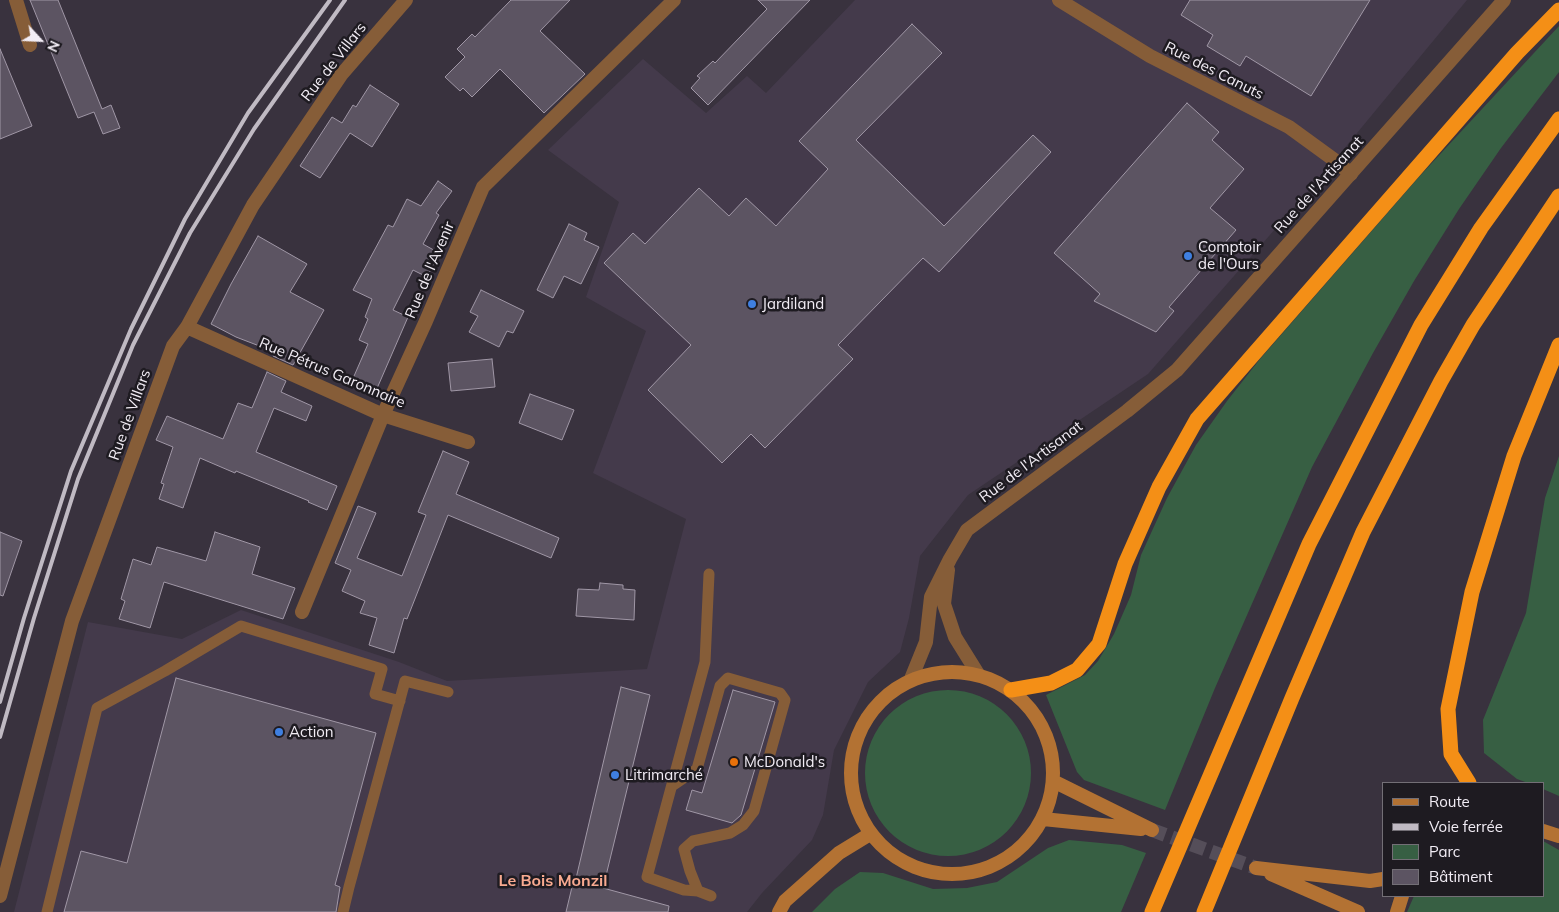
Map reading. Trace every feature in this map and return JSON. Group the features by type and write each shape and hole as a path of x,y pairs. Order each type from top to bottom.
{"highway":[{"path":"1011,690 1051,683 1077,670 1099,644 1125,564 1159,487 1198,419 1516,53 1559,10"},
{"path":"1152,912 1309,544 1421,325 1481,228 1559,119"},
{"path":"1204,912 1300,680 1364,532 1437,389 1473,325 1559,196"},
{"path":"1468,782 1451,754 1448,709 1472,592 1514,456 1559,345"}],"main road":[{"path":"956,671 978,674 1011,690 1035,715 1050,746 1053,781 1050,801 1042,819 1022,847 993,866 960,874 926,872 895,858 870,834 856,807 850,777 853,747 866,719 885,696 911,680 933,672 956,671"},
{"path":"1042,819 1152,830 1053,781"},
{"path":"1544,831 1559,836"},
{"path":"779,912 785,901 839,853 870,834"},
{"path":"1358,912 1256,868 1370,881 1382,878"},
{"path":"1397,912 1402,897"}],"street":[{"path":"16,0 30,45"},
{"name":"Rue de Villars","path":"0,896 72,621 173,346 187,327 253,205 341,75 406,0"},
{"name":"Rue de l'Avenir","path":"302,612 383,415 426,321 483,187 674,0"},
{"name":"Rue des Canuts","path":"1059,0 1150,56 1289,127 1333,159 1350,174"},
{"name":"Rue de l'Artisanat","path":"911,680 926,642 931,597 950,559 968,530 1127,411 1177,370 1504,0"},
{"name":"Rue Pétrus Garonnaire","path":"187,327 383,415 468,442"},
{"name":"Rue de l'Artisanat","path":"950,559 944,604 955,637 978,674"}],"lane":[{"path":"709,574 705,662 647,877 684,890 698,891 711,896"},
{"path":"47,912 97,708 241,626 382,669 376,694 400,701"},
{"path":"672,786 697,768 720,686 728,678 780,693 785,700 754,811 743,825 730,833 693,841 684,849 698,891"},
{"path":"343,912 348,887 405,681 448,692"}],"shaded area":[{"path":"855,0 1467,0 1319,179 1148,374 968,495 920,556 909,618 900,652 868,682 834,750 823,815 812,840 762,893 747,912 14,912 88,622 182,639 241,610 399,662 447,681 647,669 686,519 593,473 646,331 586,297 619,202 548,150 643,59 706,113 747,76 766,93"}],"green space":[{"path":"1559,26 1559,72 1501,148 1459,209 1414,281 1312,467 1215,688 1165,810 1084,780 1077,772 1046,695 1085,675 1098,661 1114,634 1131,595 1141,555 1167,498 1196,445 1260,359 1418,178"},
{"path":"1559,456 1559,796 1544,789 1544,782 1525,782 1517,779 1484,753 1483,720 1526,613 1545,498"},
{"path":"956,690 980,696 1007,714 1025,741 1030,757 1030,789 1025,805 1007,832 994,842 972,853 940,856 916,850 895,837 884,826 868,797 865,765 871,741 884,720 895,709 924,693"},
{"path":"1069,840 1122,845 1146,853 1121,912 812,912 835,889 860,872 883,873 933,889 967,888 997,882 1048,848"},
{"path":"1544,842 1559,850 1559,912 1407,912 1414,897 1544,897"}],"building":[{"path":"30,0 58,0 102,109 111,105 120,128 103,134 94,112 78,118"},
{"path":"511,0 570,0 540,31 585,74 544,113 500,69 472,97 463,88 460,91 445,77 465,57 457,49 472,34 475,37"},
{"path":"758,0 810,0 708,105 691,88 700,78 697,76 713,61 715,63 767,9"},
{"path":"1190,0 1370,0 1311,96 1246,56 1240,66 1207,46 1213,35 1181,15"},
{"path":"912,24 942,53 856,140 944,226 1033,135 1051,152 939,272 923,258 838,345 853,359 765,448 751,434 722,463 648,390 691,345 604,263 633,233 645,244 699,188 729,216 746,198 776,226 828,169 799,141"},
{"path":"0,49 32,126 0,139"},
{"path":"370,85 399,104 372,147 350,133 320,178 300,166 332,117 342,123 353,105 356,107"},
{"path":"1187,103 1219,132 1212,140 1244,169 1210,208 1236,230 1169,307 1174,311 1156,332 1094,301 1100,294 1054,253"},
{"path":"438,181 452,191 436,213 439,215 423,244 439,253 427,277 413,270 393,310 408,317 375,393 351,383 368,344 359,340 368,319 365,317 372,299 353,290 388,225 393,227 407,199 421,206"},
{"path":"569,224 587,233 584,240 599,247 581,284 564,276 553,298 537,290"},
{"path":"258,236 307,264 290,292 324,310 293,365 273,356 275,352 236,337 211,324"},
{"path":"481,290 524,311 513,333 507,331 499,347 469,332 478,316 470,312"},
{"path":"492,359 495,387 451,391 448,363"},
{"path":"267,372 286,381 281,392 312,406 306,421 274,408 256,452 337,486 327,510 236,471 235,473 200,458 183,508 159,499 164,484 161,483 173,447 156,440 167,416 223,439 238,403 252,408"},
{"path":"530,394 574,410 562,440 519,423"},
{"path":"443,451 469,462 456,494 559,538 551,558 448,515 407,619 404,618 394,653 369,645 377,618 360,613 365,601 342,591 351,570 335,563 358,506 376,513 357,558 402,576 426,515 418,512"},
{"path":"0,532 22,541 3,596 0,595"},
{"path":"215,532 260,547 252,574 295,588 283,619 164,582 150,628 119,619 125,601 121,599 133,559 151,565 157,547 206,561"},
{"path":"600,583 623,585 623,589 635,590 634,620 576,616 578,589 599,590"},
{"path":"176,678 376,733 335,885 340,887 336,912 64,912 81,851 127,863"},
{"name":"Litrimarché","path":"621,687 650,695 603,888 669,906 668,912 566,912 572,887 574,887"},
{"name":"McDonald's","path":"733,690 775,702 741,815 732,823 686,810 692,790 702,793"}],"tunnel":[{"path":"1152,830 1256,868"}],"railway":[{"path":"0,702 24,618 71,471 131,329 185,219 248,113 330,0"},
{"path":"0,737 34,618 78,479 133,345 190,233 254,129 345,0"}],"place":[{"name":"Comptoir de l'Ours","path":"1188,256"},
{"name":"Jardiland","path":"752,304"},
{"name":"Action","path":"279,732"},
{"name":"McDonald's","path":"734,762"},
{"name":"Litrimarché","path":"615,775"}],"district":[{"name":"Le Bois Monzil","path":"553,881"}]}
